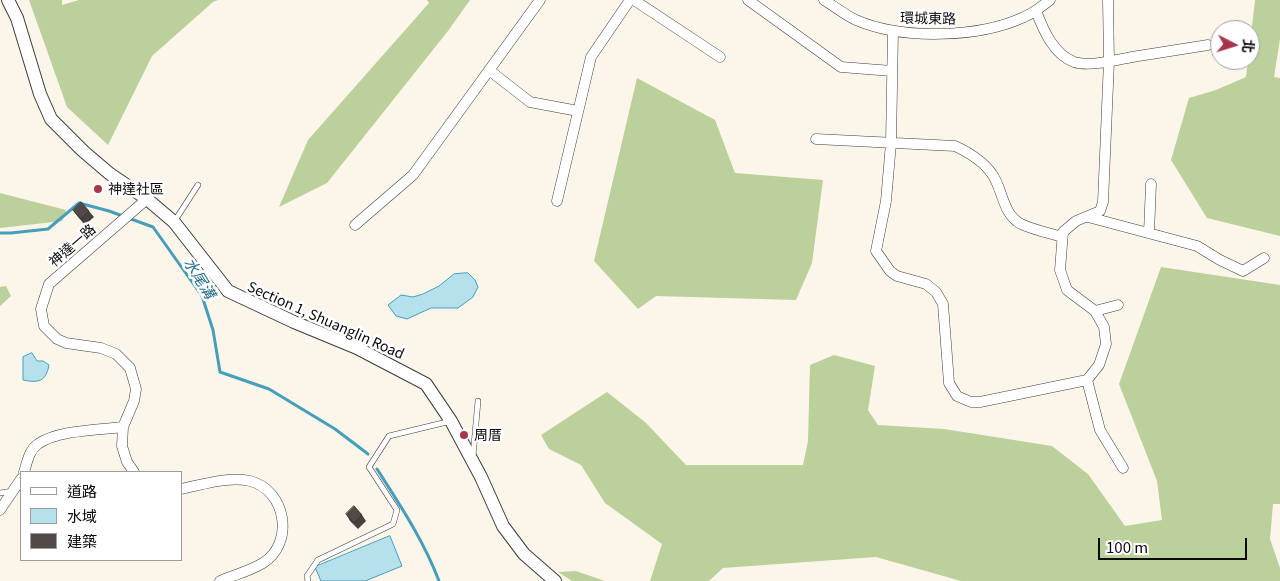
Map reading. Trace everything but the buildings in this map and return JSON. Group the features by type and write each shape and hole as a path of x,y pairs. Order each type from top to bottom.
{"street":[{"name":"Section 1, Shuanglin Road","path":"8,0 17,18 40,94 51,119 83,151 110,174 147,199 174,222 228,291 285,318 357,348 426,384 451,421 473,462 503,526 524,554 555,581"},
{"path":"355,225 412,175 540,0"},
{"path":"557,202 591,57 632,0 720,57"},
{"path":"748,0 841,67 892,71"},
{"name":"環城東路","path":"824,0 856,20 892,31 953,34 990,29 1024,17 1050,0"},
{"path":"892,31 891,143 886,201 876,250 890,272 897,276 926,284 936,292 943,304 949,384 957,396 971,402 980,402 1087,380 1099,365 1106,344 1104,327 1095,311 1067,290 1060,270 1063,232 1076,221 1100,211 1103,202 1109,61 1108,0"},
{"path":"1036,10 1044,33 1059,52 1073,61 1083,63 1109,61 1208,45"},
{"path":"489,70 530,102 578,111"},
{"path":"816,139 956,146 971,154 985,165 994,176 1005,205 1013,217 1021,224 1062,237"},
{"path":"1149,233 1151,184"},
{"name":"神達一路","path":"133,471 127,462 122,446 123,427 134,401 136,389 130,368 116,354 100,348 66,343 57,339 44,326 40,309 49,284 147,199"},
{"path":"1088,217 1197,246 1243,271 1264,258"},
{"path":"1095,311 1118,305"},
{"path":"1087,380 1100,430 1123,468"},
{"path":"24,471 29,456 36,445 58,435 123,427"},
{"path":"0,510 20,480"},
{"path":"182,489 234,480 250,481 267,489 278,504 283,515 281,539 274,552 264,563 220,581"}],"lane":[{"path":"174,222 198,185"},
{"path":"473,462 478,401"},
{"path":"308,581 307,576 318,560 393,524 397,510 369,467 389,436 451,421"},
{"path":"0,493 13,491"}],"green space":[{"path":"29,0 62,0 62,5 79,0 218,0 213,2 152,56 108,145 67,107"},
{"path":"427,0 470,0 448,31 327,183 279,207 308,140 429,3"},
{"path":"1255,0 1280,0 1280,39 1274,77 1280,78 1280,236 1207,218 1171,160 1189,98 1216,90 1246,77 1247,70 1260,70 1260,20 1253,20"},
{"path":"637,78 715,120 735,173 823,180 812,263 796,300 656,296 638,309 594,261"},
{"path":"0,193 66,210 62,221 0,228"},
{"path":"1161,267 1280,285 1280,504 1273,504 1270,539 1280,568 1280,581 961,581 876,557 723,568 709,581 650,581 662,544 605,503 581,465 549,449 541,435 607,392 645,422 686,465 803,465 808,441 810,365 834,355 875,366 868,410 878,425 944,429 1052,446 1088,474 1125,526 1162,520 1157,481 1119,384"},
{"path":"6,286 11,296 0,306 0,287"},
{"path":"576,571 605,581 572,581 558,572"}],"water":[{"path":"468,273 475,280 478,287 473,297 458,308 431,308 407,319 396,316 388,305 401,295 413,297 423,294 439,286 454,274"},
{"path":"32,353 37,361 43,361 49,365 48,371 40,380 23,380 23,357"},
{"path":"390,536 402,566 365,581 321,581 315,567"}],"waterway":[{"name":"水尾溝","path":"0,233 48,229 79,203 109,211 153,227 202,296 213,330 220,372 269,389 335,429 368,454"},
{"name":"水尾溝","path":"377,469 419,537 439,581"}],"place":[{"name":"神達社區","path":"98,189"},
{"name":"周厝","path":"464,435"}]}
